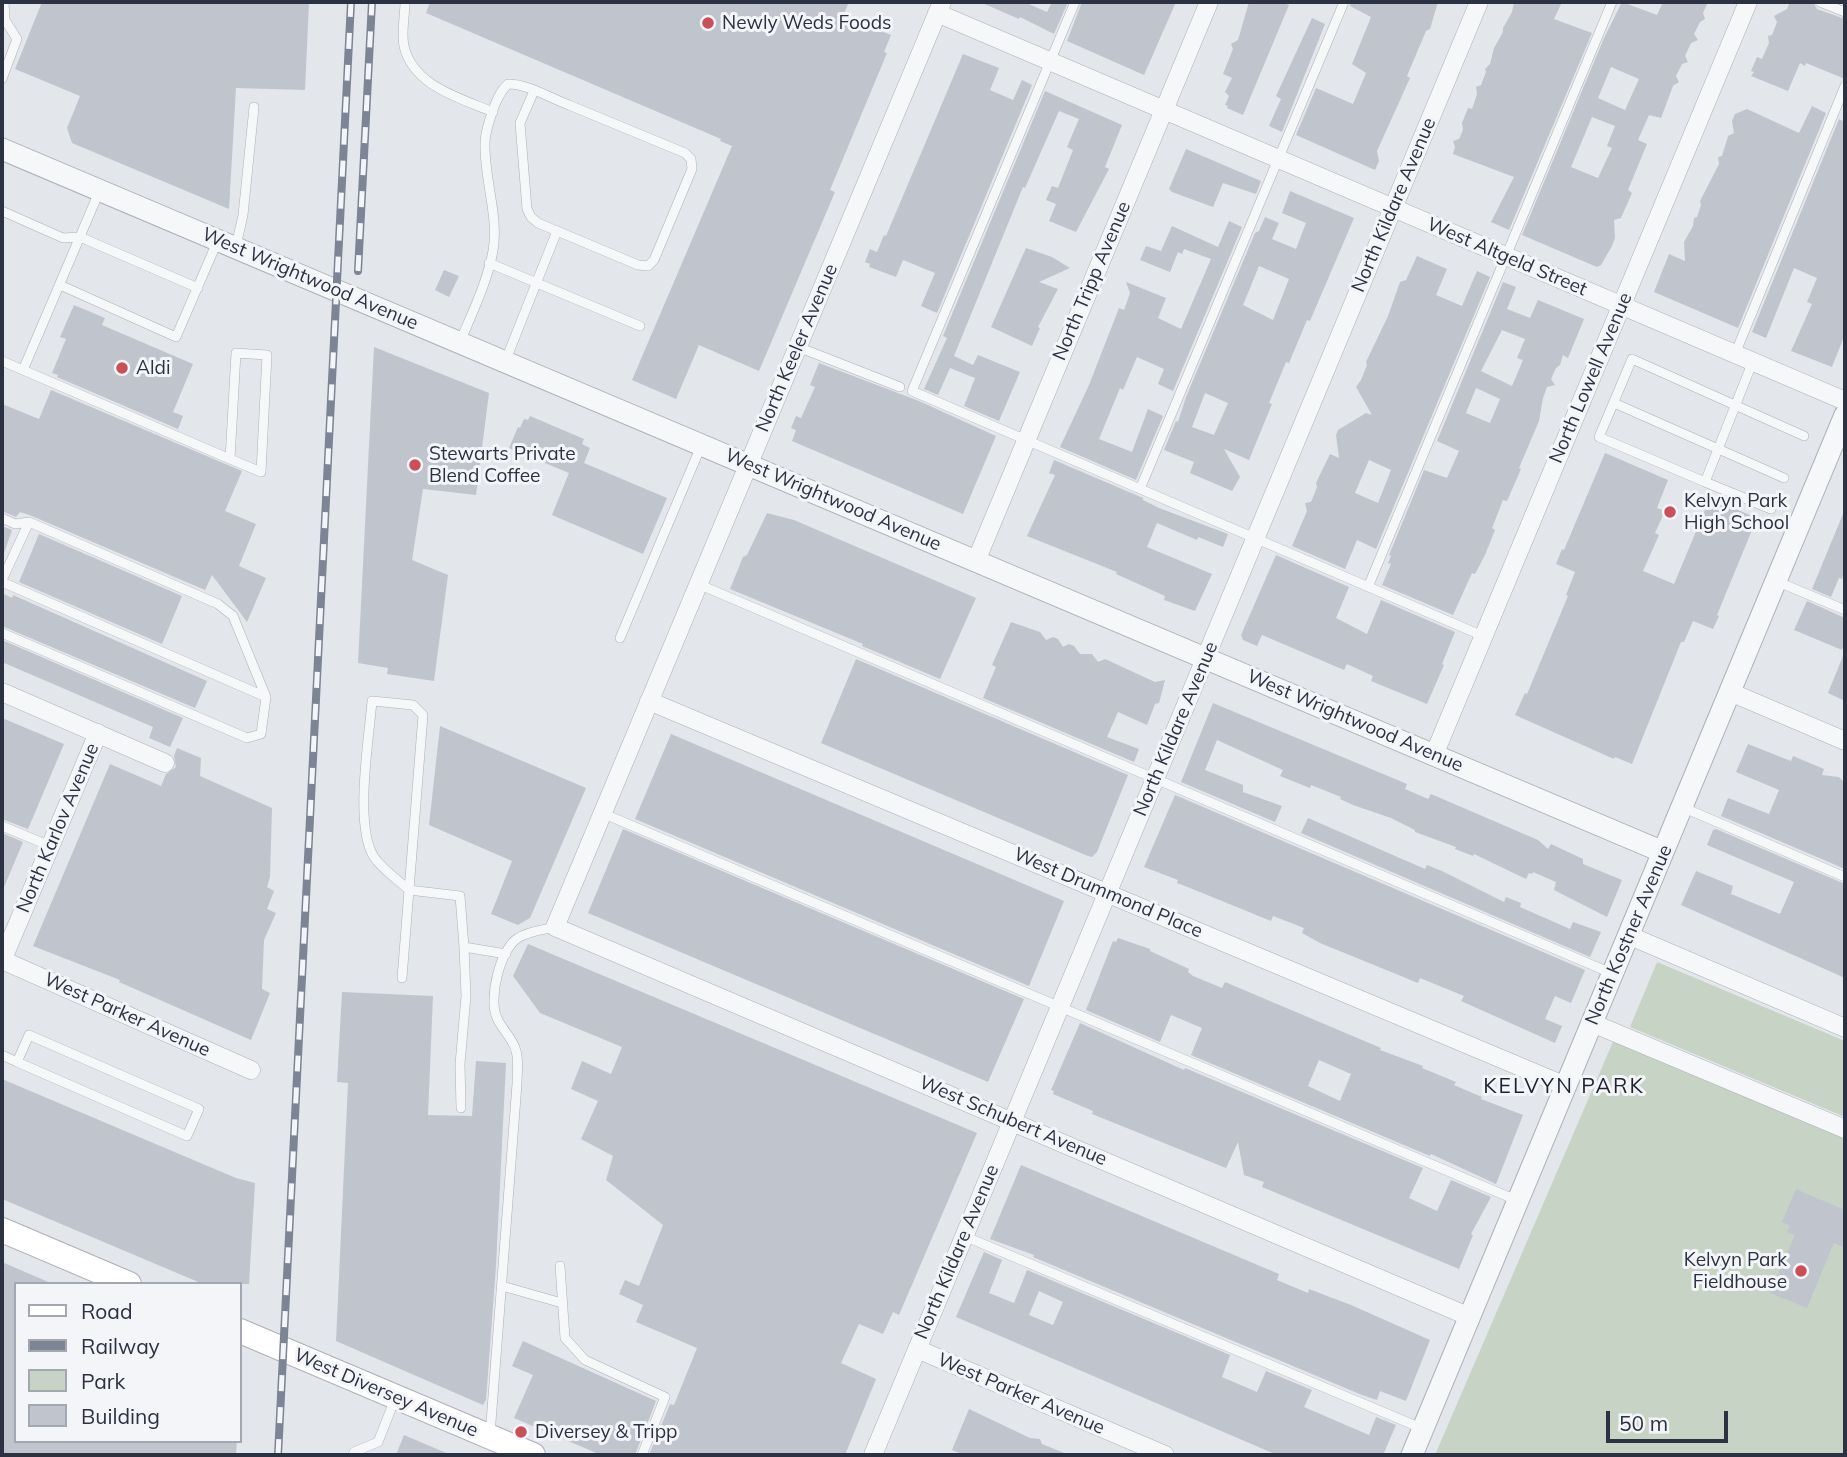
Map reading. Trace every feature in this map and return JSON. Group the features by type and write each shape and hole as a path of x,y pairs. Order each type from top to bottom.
{"main road":[{"path":"2,1230 124,1282"},
{"name":"West Diversey Avenue","path":"242,1332 533,1455"}],"street":[{"name":"North Tripp Avenue","path":"976,561 1209,2"},
{"name":"North Kildare Avenue","path":"873,1455 1479,2"},
{"name":"North Lowell Avenue","path":"1434,755 1748,2"},
{"name":"West Altgeld Street","path":"940,7 1050,62 1845,401"},
{"name":"North Keeler Avenue","path":"555,927 940,7"},
{"name":"West Wrightwood Avenue","path":"2,149 1664,852"},
{"name":"North Kostner Avenue","path":"1412,1455 1776,581 1839,446 1845,415"},
{"path":"2,692 165,763"},
{"path":"1730,692 1845,741"},
{"name":"West Drummond Place","path":"649,701 1566,1086"},
{"name":"North Karlov Avenue","path":"2,961 98,733"},
{"name":"West Schubert Avenue","path":"555,927 1470,1317"},
{"path":"1628,936 1845,1028"},
{"name":"West Parker Avenue","path":"2,961 251,1070"},
{"path":"1592,1023 1845,1129"},
{"name":"West Parker Avenue","path":"917,1349 1165,1455"}],"lane":[{"path":"2,79 5,62 17,38 5,20 4,2"},
{"path":"405,2 404,46 416,71 439,89 492,112"},
{"path":"1075,2 912,391 1483,636"},
{"path":"1140,489 1344,2"},
{"path":"1368,587 1612,2"},
{"path":"1820,2 1845,12"},
{"path":"460,342 485,281 493,248 486,129 501,90 508,84 517,84 685,153 691,159 692,169 654,260 648,266 638,265 538,223 527,209 520,123 534,91"},
{"path":"1735,354 1845,86"},
{"path":"60,285 176,337 198,288 243,215 254,107"},
{"path":"23,370 100,190"},
{"path":"2,211 63,238 80,237 198,288"},
{"path":"505,362 558,231"},
{"path":"489,263 640,326"},
{"path":"798,347 900,387"},
{"path":"2,361 230,459 261,472 267,355 236,353 230,459"},
{"path":"1771,509 1600,437 1632,359 1804,436"},
{"path":"1704,482 1753,361"},
{"path":"1614,403 1784,478"},
{"path":"620,638 702,445"},
{"path":"2,518 15,524 29,522 218,604 233,616 265,697 261,734 247,738 2,633"},
{"path":"29,522 2,581 265,697"},
{"path":"1776,581 1845,610"},
{"path":"698,584 1613,973"},
{"path":"402,978 409,890 423,715 413,705 372,701 364,817 368,844 374,858 409,890 460,896 466,996 460,1064 461,1108"},
{"path":"1682,807 1845,877"},
{"path":"602,813 1518,1201"},
{"path":"2,826 50,846"},
{"path":"490,1437 517,1084 517,1052 497,1018 493,1003 495,982 510,946 518,938 555,927"},
{"path":"464,947 506,954"},
{"path":"2,1055 17,1062 187,1136 199,1110 29,1035 17,1062"},
{"path":"964,1236 1423,1429"},
{"path":"560,1266 565,1338 585,1360 665,1397 642,1455"},
{"path":"502,1286 562,1303"},
{"path":"353,1455 354,1452 378,1442 395,1397"}],"green space":[{"path":"1657,962 1845,1041 1845,1117 1630,1027"},
{"name":"KELVYN PARK","path":"1615,1037 1845,1137 1845,1455 1435,1455"}],"building":[{"path":"42,2 309,2 305,90 236,88 229,209 72,143 67,128 80,96 15,69"},
{"path":"430,2 849,2 843,16 891,35 884,52 887,53 830,190 835,192 759,371 699,345 676,399 632,380 732,146 426,13"},
{"path":"980,2 1024,2 1047,12 1052,2 1068,2 1054,34 1020,17 1019,19"},
{"path":"1082,2 1176,2 1144,75 1067,41"},
{"path":"1249,2 1280,2 1289,5 1243,115 1225,105 1229,96 1225,92 1232,78 1223,74 1233,49 1231,44 1238,40"},
{"path":"1351,2 1438,2 1430,29 1426,31 1407,76 1410,78 1377,151 1379,161 1375,170 1296,135 1316,88 1353,104 1366,73 1352,64 1371,17 1350,6"},
{"path":"1514,2 1562,2 1554,19 1592,33 1509,230 1491,222 1514,177 1453,154 1453,141 1459,139 1463,130 1462,123 1468,108 1472,109 1477,94 1476,87 1481,85 1485,69 1490,64"},
{"path":"1622,2 1657,15 1663,2 1708,2 1703,13 1705,19 1700,22 1694,34 1698,40 1691,43 1685,56 1688,62 1682,64 1676,76 1679,82 1673,86 1661,118 1649,115 1638,140 1647,144 1628,190 1632,193 1621,218 1614,220 1615,238 1601,265 1597,267 1522,235 1604,38","holes":["1611,67 1639,79 1625,110 1598,98","1592,117 1615,126 1607,146 1612,148 1598,178 1571,167"]},
{"path":"1790,2 1813,2 1817,9 1845,19 1845,79 1806,63 1805,66 1800,63 1788,91 1751,76 1757,57 1762,59 1769,43 1768,36 1772,35 1777,22 1774,16 1787,9"},
{"path":"1312,18 1325,24 1282,132 1269,126 1281,99 1276,96"},
{"path":"963,54 999,68 990,90 1013,100 1022,80 1032,85 937,313 921,306 935,273 903,260 896,277 869,267 870,264 865,262 870,249 877,252 884,235 886,236"},
{"path":"1045,91 1122,125 1105,167 1109,169 1076,232 1049,221 1056,204 1046,200 1052,186 1058,188 1073,150 1067,147 1079,119 1059,111 1025,188 1023,187 954,356 973,365 978,355 1020,372 999,421 964,406 975,378 950,368 938,395 924,389 947,338 943,336"},
{"path":"1812,106 1826,113 1738,328 1654,292 1669,254 1685,261 1684,242 1693,226 1694,218 1697,217 1700,201 1719,164 1718,157 1722,156 1728,136 1734,133 1732,121 1735,114 1747,109 1799,133"},
{"path":"1839,119 1845,122 1845,334 1832,367 1791,351 1812,304 1807,302 1817,278 1794,268 1766,338 1752,332"},
{"path":"1186,149 1261,181 1256,194 1223,183 1213,207 1172,192 1169,189"},
{"path":"1290,191 1354,218 1310,321 1307,320 1289,363 1286,362 1249,460 1224,449 1240,477 1232,491 1190,473 1194,462 1164,450 1255,233 1259,231 1265,217 1279,223 1272,239 1296,249 1306,223 1282,213","holes":["1259,266 1289,279 1273,320 1243,305","1205,393 1228,403 1214,435 1192,427"]},
{"path":"1229,221 1242,227 1173,391 1158,384 1164,369 1137,357 1123,390 1120,388 1099,439 1132,452 1148,409 1163,416 1136,480 1060,447 1089,385 1119,308 1124,310 1130,293 1126,282 1166,298 1158,318 1181,329 1211,259 1184,249 1182,254 1178,252 1170,272 1140,260 1146,246 1161,251 1172,226 1218,247"},
{"path":"1026,248 1052,257 1070,268 1039,282 1058,289 1038,327 1040,328 1032,346 991,327"},
{"path":"1417,256 1447,269 1436,295 1462,306 1477,271 1490,277 1376,549 1357,540 1345,569 1292,546 1307,511 1305,503 1311,502 1316,483 1330,454 1339,458 1336,435 1338,430 1366,413 1372,415 1356,387 1400,282 1406,280","holes":["1369,460 1391,470 1378,503 1355,493"]},
{"path":"444,270 459,276 449,297 435,290"},
{"path":"1503,282 1516,287 1507,309 1530,318 1538,300 1584,319 1568,358 1563,355 1551,379 1555,385 1547,387 1539,421 1519,468 1521,469 1507,501 1503,500 1485,555 1475,574 1472,573 1453,615 1382,585 1391,564 1388,563 1391,556 1389,555 1424,470 1447,478 1459,451 1437,441","holes":["1502,330 1525,339 1517,358 1523,360 1512,386 1481,371","1476,388 1500,399 1490,423 1466,413"]},
{"name":"Aldi","path":"74,305 105,318 102,325 193,364 173,412 183,416 178,429 52,373 66,339 60,337"},
{"path":"374,347 489,393 476,495 423,489 412,560 448,575 434,681 387,674 388,668 358,663"},
{"path":"819,363 919,401 996,436 963,514 792,441 796,430 791,428 796,416 801,418 815,387 810,385"},
{"path":"51,390 242,471 225,511 256,524 239,566 266,578 247,622 212,575 205,590 32,516 20,512 16,517 2,511 2,404 39,419"},
{"path":"530,416 584,439 582,444 590,448 584,463 667,498 643,554 552,515 569,473 509,448 518,427"},
{"path":"1605,453 1668,480 1657,508 1665,511 1655,533 1659,535 1643,571 1674,584 1710,498 1757,518 1713,629 1693,621 1684,642 1681,642 1632,764 1615,757 1614,759 1515,715 1525,693 1527,694 1568,596 1566,595 1575,572 1556,564"},
{"path":"1054,460 1143,498 1159,508 1228,534 1223,547 1198,537 1197,540 1157,523 1147,547 1212,574 1195,611 1164,600 1165,596 1116,574 1117,572 1027,536 1055,475 1049,473"},
{"path":"1845,509 1845,570 1831,597 1812,589"},
{"path":"767,513 794,520 976,598 940,679 730,589 743,557 747,555"},
{"path":"2,526 12,530 3,556 2,555"},
{"path":"39,534 182,596 162,644 19,582"},
{"path":"1276,555 1349,587 1336,618 1367,634 1381,600 1455,632 1427,704 1371,681 1373,676 1347,664 1344,670 1262,635 1257,646 1243,640 1241,635"},
{"path":"2,593 12,598 13,595 207,681 195,708 2,626"},
{"path":"1807,601 1845,618 1845,641 1842,650 1794,630"},
{"path":"1011,622 1040,632 1046,640 1053,637 1058,639 1063,647 1069,644 1074,646 1080,654 1092,654 1098,662 1105,659 1155,682 1165,680 1159,703 1155,704 1147,725 1118,712 1107,737 1139,749 1134,762 983,698 996,667 992,665"},
{"path":"2,640 183,718 170,747 149,738 153,727 2,662"},
{"path":"1845,651 1845,701 1828,693"},
{"path":"856,659 1128,775 1097,852 1092,857 1088,856 821,743"},
{"path":"1213,703 1407,784 1405,789 1428,799 1431,794 1538,840 1548,849 1551,844 1583,859 1583,864 1622,880 1607,917 1554,890 1556,882 1533,872 1529,873 1526,879 1474,854 1473,856 1415,832 1391,818 1353,805 1340,799 1341,797 1280,776 1283,770 1217,740 1205,770 1243,785 1243,792 1282,806 1275,822 1181,782"},
{"path":"2,718 64,744 28,829 2,819"},
{"path":"440,726 586,788 530,918 518,925 491,914 512,861 429,825"},
{"path":"671,734 1064,901 1029,986 635,819"},
{"path":"1748,744 1791,761 1793,756 1824,769 1822,775 1839,777 1845,783 1845,869 1721,816 1728,798 1769,814 1779,790 1736,772"},
{"path":"177,748 201,758 200,776 272,808 270,877 267,887 274,891 267,909 276,913 264,940 262,989 270,993 251,1040 119,982 120,980 33,946 110,764 161,786 166,774 176,767 174,756"},
{"path":"1175,795 1585,970 1571,1003 1555,996 1545,1019 1562,1026 1555,1043 1461,1001 1464,996 1420,978 1418,983 1320,943 1302,933 1304,928 1273,916 1271,921 1144,867"},
{"path":"1308,818 1425,869 1427,865 1442,871 1504,902 1506,897 1521,903 1520,907 1570,929 1573,922 1601,932 1590,957 1301,833"},
{"path":"623,829 1024,999 988,1082 588,913"},
{"path":"1713,830 1845,884 1845,978 1681,905 1696,871 1733,886 1731,894 1780,914 1794,882 1707,845"},
{"path":"2,833 23,842 2,892"},
{"path":"1118,938 1150,949 1189,969 1188,972 1193,976 1222,988 1225,982 1423,1066 1422,1068 1456,1082 1454,1085 1482,1097 1481,1099 1523,1115 1496,1184 1431,1154 1430,1156 1191,1055 1202,1028 1171,1015 1160,1042 1086,1010 1113,941 1116,942","holes":["1319,1060 1351,1074 1340,1101 1308,1086"]},
{"path":"528,944 977,1133 899,1315 893,1312 883,1334 859,1324 841,1363 876,1379 845,1455 649,1455 670,1404 674,1405 697,1348 636,1322 643,1305 619,1294 625,1280 639,1286 663,1225 606,1180 613,1156 581,1139 598,1101 571,1089 582,1061 611,1074 622,1047 540,1013 513,976"},
{"path":"342,992 433,996 428,1115 472,1116 476,1061 506,1063 496,1266 486,1400 483,1405 336,1341 348,1083 337,1082"},
{"path":"1080,1023 1184,1070 1185,1068 1423,1168 1409,1198 1437,1211 1451,1180 1491,1197 1471,1234 1473,1235 1459,1269 1262,1187 1264,1182 1244,1175 1238,1142 1226,1168 1092,1114 1093,1111 1053,1094 1054,1091 1051,1090"},
{"path":"2,1079 236,1178 255,1183 249,1284 198,1282 2,1199"},
{"path":"1021,1165 1279,1274 1277,1280 1308,1293 1309,1289 1351,1305 1430,1340 1406,1401 1380,1391 1377,1400 1362,1395 1033,1257 1034,1255 990,1239"},
{"name":"Kelvyn Park Fieldhouse","path":"1796,1189 1845,1210 1845,1248 1834,1243 1807,1308 1770,1293 1795,1235 1787,1232 1790,1226 1782,1222"},
{"path":"984,1252 1002,1260 989,1293 1014,1303 1027,1270 1230,1355 1222,1377 1257,1392 1266,1371 1312,1390 1304,1407 1369,1435 1376,1417 1396,1425 1383,1455 1277,1455 956,1317","holes":["1039,1291 1063,1302 1053,1325 1029,1315"]},
{"path":"2,1262 48,1282 14,1282 14,1443 237,1443 236,1455 2,1455"},
{"path":"523,1341 656,1401 635,1455 601,1455 514,1418 533,1375 512,1366"},
{"path":"969,1409 1030,1438 1040,1439 1042,1444 1069,1455 964,1455 952,1450"},
{"path":"404,1435 451,1455 396,1455"}],"railway":[{"path":"278,1455 351,2"},
{"path":"358,271 372,2"}],"place":[{"name":"Newly Weds Foods","path":"708,23"},
{"name":"Aldi","path":"122,368"},
{"name":"Stewarts Private Blend Coffee","path":"415,465"},
{"name":"Kelvyn Park High School","path":"1670,512"},
{"name":"Kelvyn Park Fieldhouse","path":"1801,1271"},
{"name":"Diversey & Tripp","path":"521,1432"}],"district":[{"name":"KELVYN PARK","path":"1564,1087"}]}
